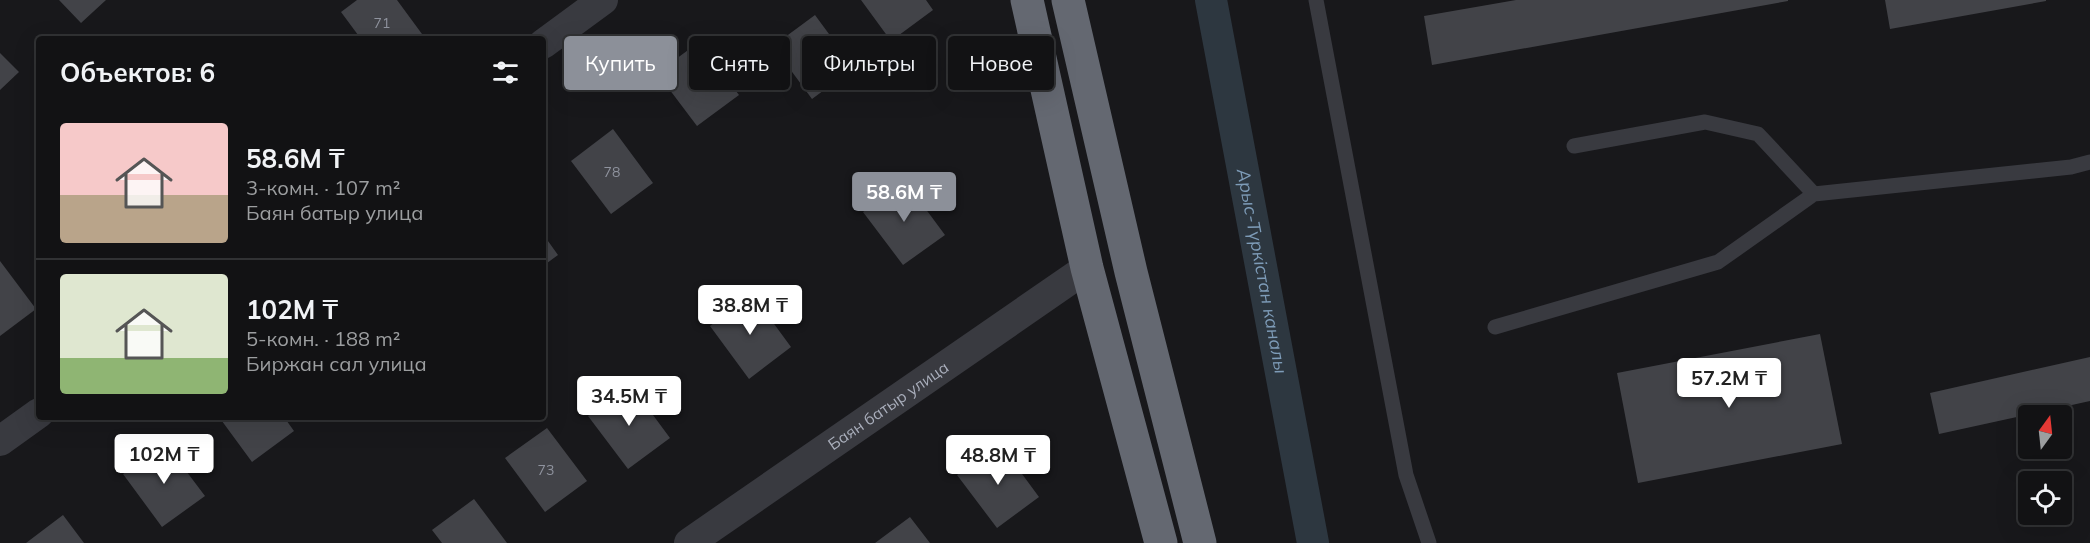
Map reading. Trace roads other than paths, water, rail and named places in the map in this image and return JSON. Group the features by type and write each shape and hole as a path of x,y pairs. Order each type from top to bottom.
{"highway":[{"path":"1027,0 1087,268 1161,543"},
{"path":"1068,0 1131,272 1200,543"}],"street":[{"path":"546,42 603,0"},
{"name":"Баян батыр улица","path":"689,543 1087,268"},
{"path":"0,441 36,415"}],"lane":[{"path":"1316,0 1406,475 1429,543"},
{"path":"1574,146 1706,122 1758,134 1814,194"},
{"path":"1495,327 1718,262 1814,194 2071,167 2090,162"}],"waterway":[{"name":"Арыс-Түркістан каналы","path":"1211,0 1313,543"}]}
